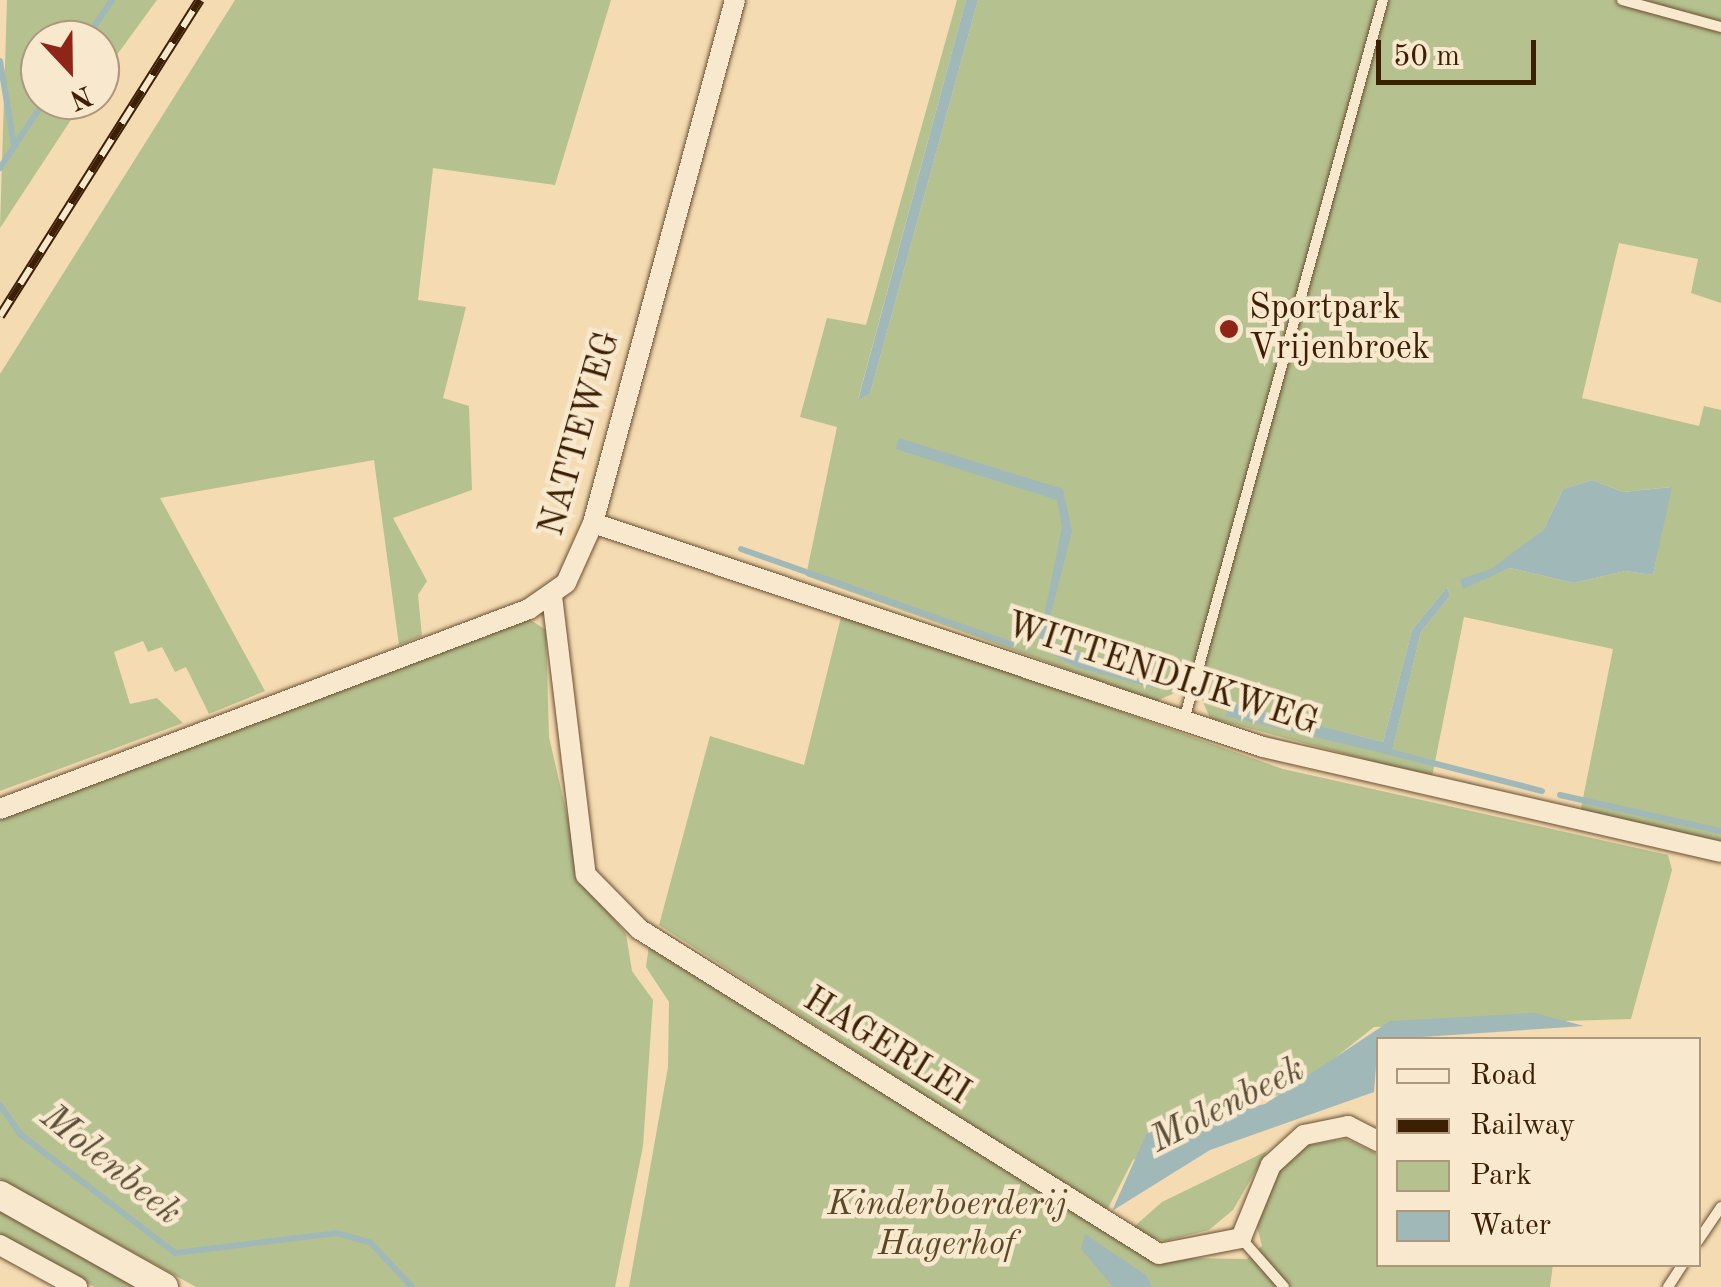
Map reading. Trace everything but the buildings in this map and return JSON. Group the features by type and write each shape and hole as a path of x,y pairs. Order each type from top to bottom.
{"street":[{"name":"NATTEWEG","path":"552,596 575,571 593,523 735,0"},
{"name":"WITTENDIJKWEG","path":"593,523 1184,721 1721,852"},
{"path":"0,809 552,596"},
{"name":"HAGERLEI","path":"552,596 564,630 572,810 586,875 607,904 1134,1245 1159,1254 1241,1238"},
{"path":"1241,1238 1284,1148 1328,1126 1376,1140"},
{"path":"0,1195 164,1287"},
{"path":"0,1245 77,1287"}],"lane":[{"path":"1184,721 1383,0"},
{"path":"1622,0 1721,27"},
{"path":"1701,1236 1721,1207"},
{"path":"1241,1238 1284,1287"}],"green space":[{"path":"7,0 157,0 120,51 120,20 20,20 20,120 71,120 0,228"},
{"path":"235,0 611,0 555,185 433,168 418,300 466,307 443,398 469,406 472,490 393,518 427,581 418,595 422,636 399,645 374,460 160,498 265,691 209,714 186,667 175,672 162,647 148,652 143,641 114,652 130,704 157,698 183,723 0,791 0,374"},
{"name":"Sportpark Vrijenbroek","path":"957,0 966,0 858,399 870,394 978,0 1721,0 1721,303 1691,293 1698,259 1619,243 1582,398 1699,426 1704,406 1721,410 1721,841 1580,813 1613,649 1464,617 1432,777 1210,718 1200,695 1205,678 1186,672 1182,690 1156,701 806,576 837,427 800,417 827,318 866,325","holes":["1592,480 1623,492 1671,487 1653,575 1625,571 1574,583 1510,568 1463,588 1461,579 1491,570 1544,529 1563,489","1447,587 1450,596 1421,632 1391,754 1226,715 1232,705 1383,742 1412,630"]},
{"path":"842,613 1283,769 1668,855 1672,870 1631,1019 1374,1027 1293,1091 1215,1112 1133,1160 1106,1212 659,925 710,736 804,765"},
{"path":"529,619 546,630 549,737 582,880 626,934 632,971 653,1000 643,1146 615,1287 196,1287 0,1179 0,819"},
{"name":"Kinderboerderij Hagerhof","path":"649,945 1067,1207 1178,1258 1247,1259 1262,1246 1257,1226 1272,1173 1296,1147 1346,1139 1376,1153 1376,1267 1553,1267 1550,1287 629,1287 668,1067 669,1002 646,967"},
{"path":"1267,1151 1233,1210 1209,1230 1165,1241 1128,1232 1162,1202"},
{"path":"0,1207 143,1287 94,1287 0,1234"}],"water":[{"path":"966,0 978,0 870,394 858,400"},
{"path":"899,438 1063,489 1072,531 1045,637 1161,690 1076,667 1038,646 1062,527 1057,500 896,449"},
{"path":"1592,480 1623,492 1672,487 1653,575 1625,571 1574,583 1510,568 1463,589 1460,579 1491,569 1544,529 1563,489"},
{"path":"1447,587 1450,596 1421,632 1391,755 1225,716 1232,704 1383,742 1412,630"},
{"path":"1535,1013 1584,1026 1376,1037 1374,1092 1210,1150 1112,1211 1149,1128 1265,1104 1390,1021"},
{"path":"1085,1234 1146,1275 1152,1287 1113,1287 1081,1249"}],"waterway":[{"path":"98,20 112,0"},
{"path":"0,61 14,146"},
{"path":"0,168 32,120"},
{"path":"741,549 1011,644"},
{"path":"1386,751 1542,791"},
{"path":"1560,795 1721,831"},
{"name":"Molenbeek","path":"0,1105 20,1134 175,1253 337,1233 371,1243 412,1287"}],"railway":[{"path":"0,316 200,0"}],"place":[{"name":"Sportpark Vrijenbroek","path":"1229,329"}]}
